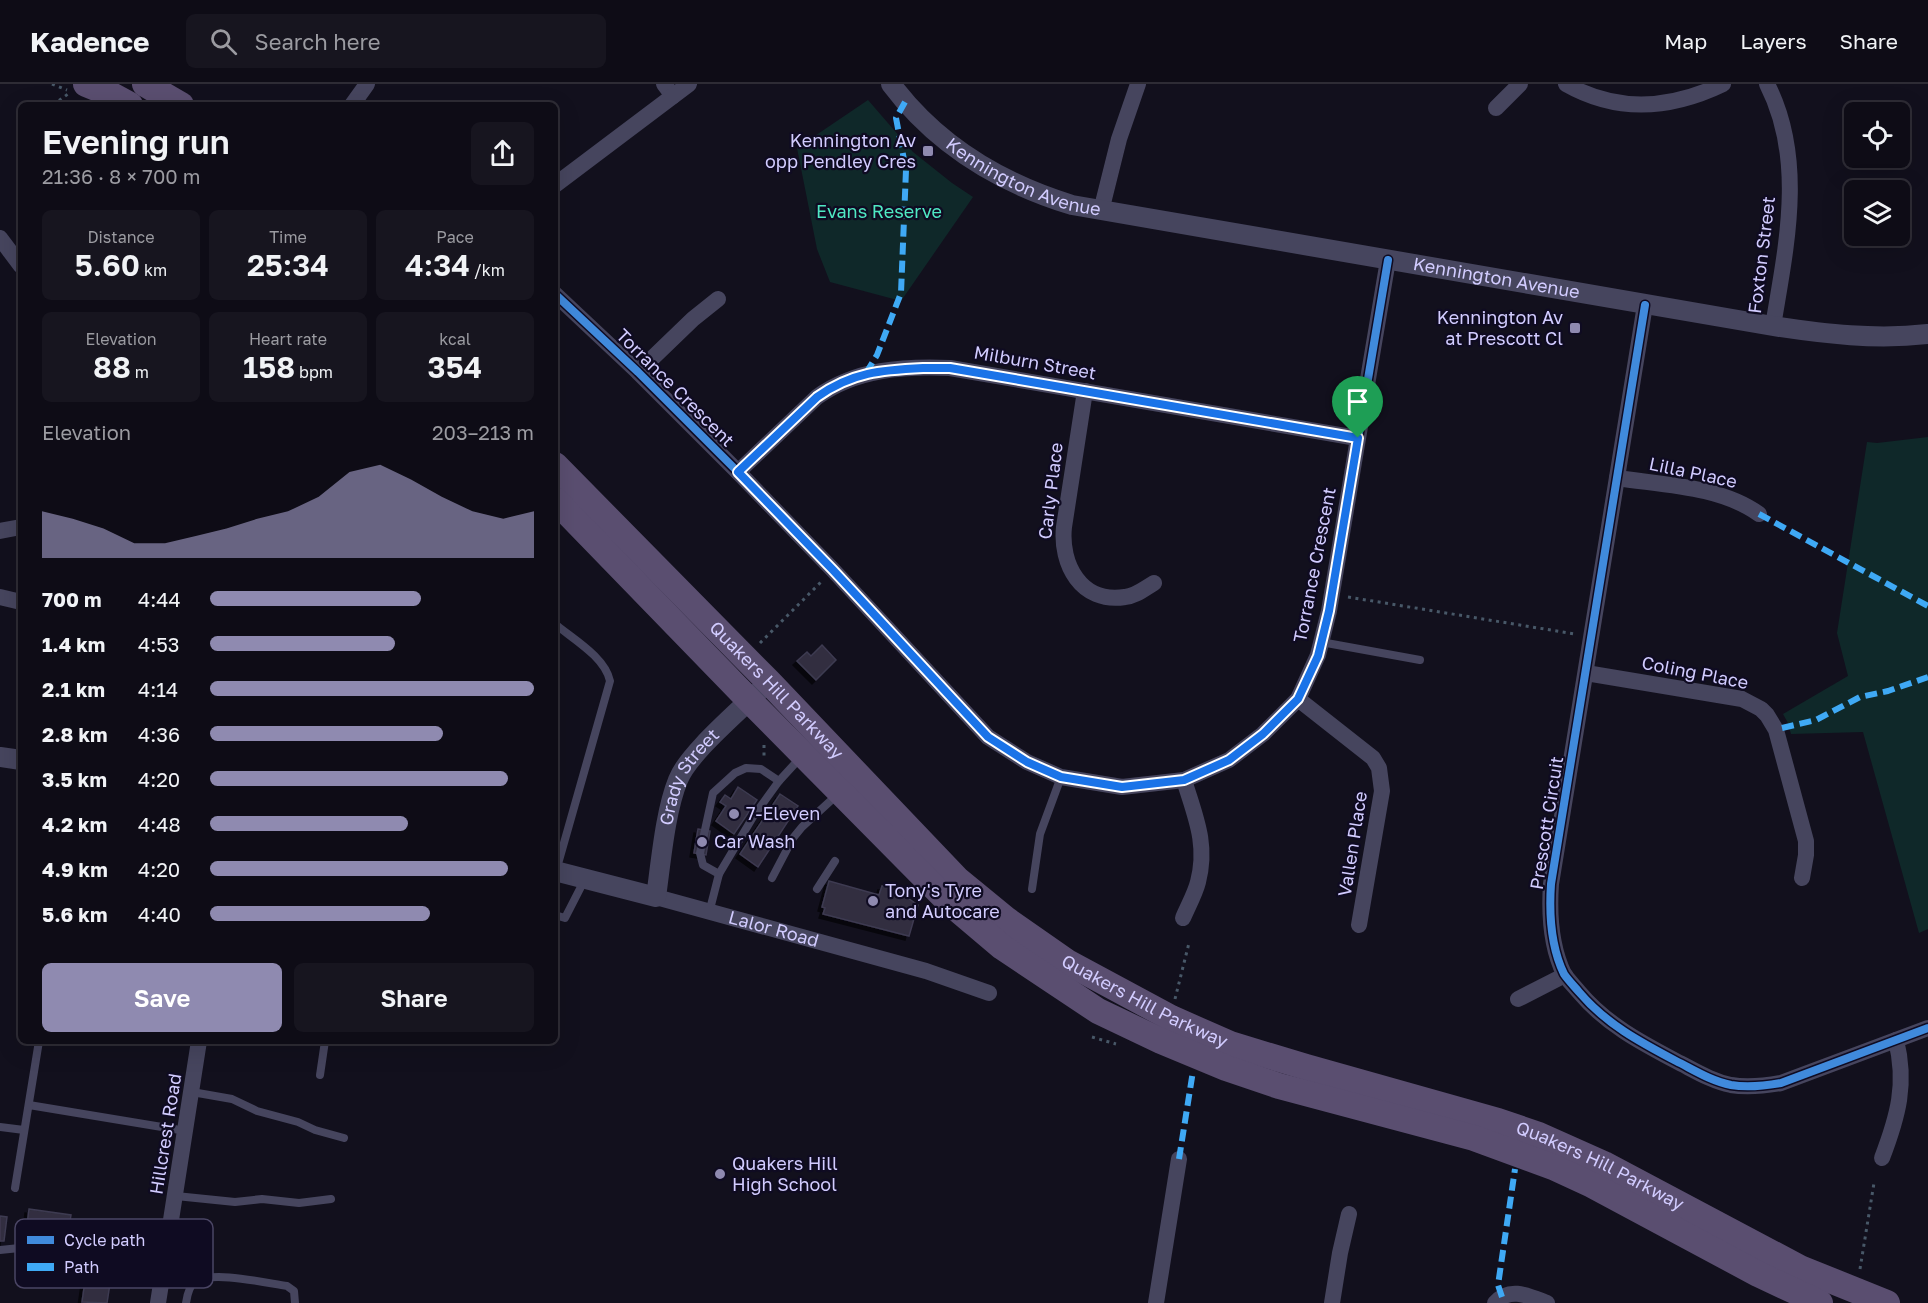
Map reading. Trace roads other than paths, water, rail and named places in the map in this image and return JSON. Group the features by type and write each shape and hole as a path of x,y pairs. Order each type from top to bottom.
{"main road":[{"path":"145,84 176,102"},
{"path":"95,88 124,102"},
{"name":"Quakers Hill Parkway","path":"558,468 769,682 957,879 1006,920 1067,963 1171,1018 1230,1044 1498,1121 1539,1135 1604,1164 1800,1268 1887,1303"},
{"name":"Quakers Hill Parkway","path":"558,503 750,701 959,911 1002,947 1098,1011 1161,1041 1279,1086 1474,1138 1553,1167 1592,1185 1758,1274 1820,1303"}],"street":[{"path":"347,102 367,84"},
{"path":"558,182 668,90 689,84"},
{"name":"Kennington Avenue","path":"891,84 932,129 984,167 1040,196 1072,206 1773,326 1869,337 1928,334"},
{"path":"1101,211 1119,139 1138,84"},
{"path":"1496,108 1520,84"},
{"path":"1566,84 1596,98 1642,105 1665,104 1686,99 1723,84"},
{"name":"Foxton Street","path":"1767,84 1781,121 1790,184 1788,230 1773,326"},
{"path":"0,238 18,262"},
{"name":"Torrance Crescent","path":"558,297 638,372 738,472 833,570 988,737 1027,762 1061,777 1122,787 1184,780 1229,760 1263,734 1298,699 1318,656 1329,611 1388,260"},
{"path":"638,372 693,318 718,299"},
{"name":"Prescott Circuit","path":"1645,305 1550,893 1557,955 1565,975 1600,1014 1630,1036 1708,1077 1733,1085 1763,1086 1781,1083 1928,1028"},
{"name":"Milburn Street","path":"738,472 831,386 866,373 923,368 950,368 1358,438"},
{"name":"Carly Place","path":"1085,391 1062,540 1067,563 1081,584 1091,592 1102,596 1124,598 1135,595 1154,583"},
{"name":"Lilla Place","path":"1617,478 1708,492 1732,499 1759,514"},
{"path":"0,531 18,528"},
{"path":"0,597 18,601"},
{"name":"Coling Place","path":"1586,673 1742,699 1753,703 1767,715 1778,735 1806,841 1802,878"},
{"name":"Grady Street","path":"656,897 670,812 678,779 690,760 769,682"},
{"name":"Vallen Place","path":"1298,699 1373,758 1379,768 1382,791 1359,925"},
{"path":"0,757 18,760"},
{"path":"1183,918 1198,884 1203,855 1200,831 1184,780"},
{"name":"Lalor Road","path":"558,872 926,971 989,993"},
{"path":"1518,999 1565,975"},
{"path":"1882,1158 1896,1119 1902,1080 1901,1059 1896,1040"},
{"name":"Hillcrest Road","path":"172,1219 199,1044"},
{"path":"1156,1303 1179,1159"},
{"path":"1332,1303 1349,1214"},
{"name":"Hillcrest Road","path":"158,1303 160,1288"},
{"path":"1495,1303 1502,1297 1515,1293 1547,1303"}],"lane":[{"path":"558,626 602,663 608,671 610,681 558,864"},
{"path":"1321,642 1420,660"},
{"path":"709,913 719,874 753,818 779,781 803,754"},
{"path":"719,874 703,865 700,853 713,793 729,778 742,770 752,768 765,771 779,781"},
{"path":"1032,889 1040,834 1061,777"},
{"path":"772,878 793,838 841,792"},
{"path":"818,889 835,861"},
{"path":"558,916 566,918 585,879"},
{"path":"15,1188 39,1044"},
{"path":"320,1075 325,1044"},
{"path":"192,1092 232,1099 256,1111 298,1122 315,1130 344,1138"},
{"path":"29,1105 186,1131"},
{"path":"0,1127 24,1130"},
{"path":"176,1196 235,1202 262,1199 299,1203 331,1199"},
{"path":"0,1250 15,1248"},
{"path":"213,1276 286,1286 294,1291 295,1303"},
{"path":"186,1303 190,1288"}],"place":[{"name":"Kennington Av opp Pendley Cres","path":"928,151"},
{"name":"Kennington Av at Prescott Cl","path":"1575,328"},
{"name":"7-Eleven","path":"734,814"},
{"name":"Car Wash","path":"702,842"},
{"name":"Tony's Tyre and Autocare","path":"873,901"},
{"name":"Quakers Hill High School","path":"720,1174"}],"park label":[{"name":"Evans Reserve","path":"879,212"}]}
